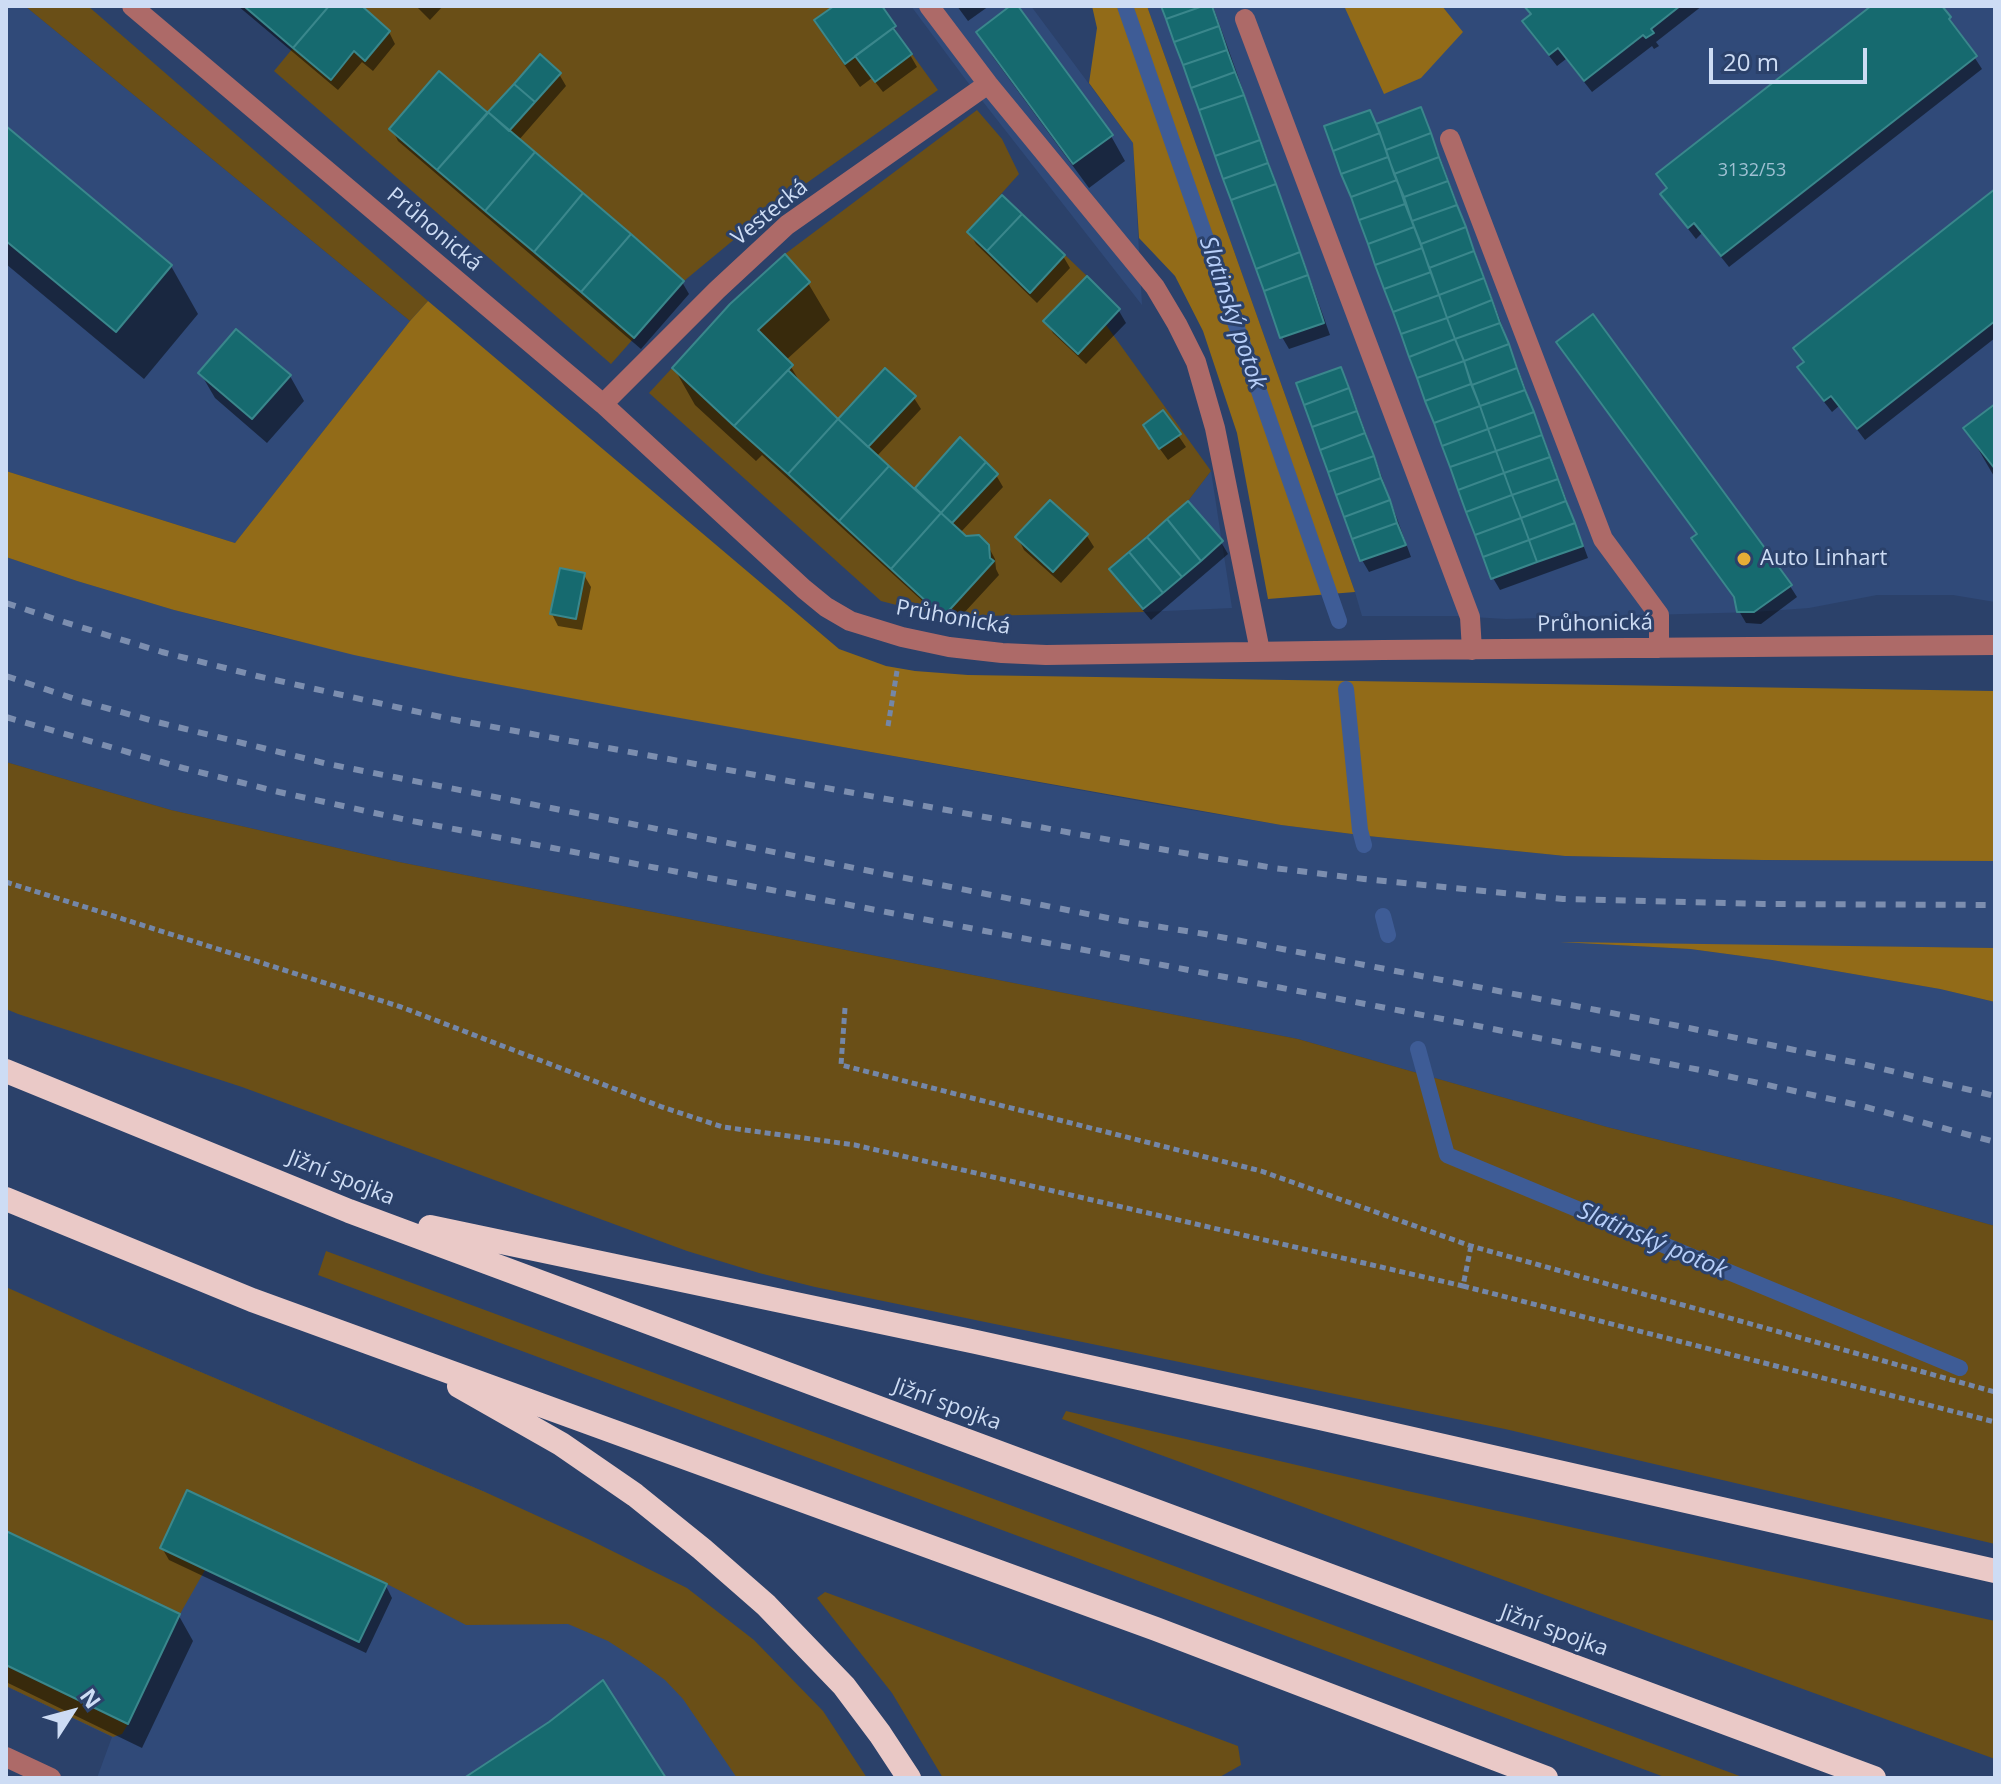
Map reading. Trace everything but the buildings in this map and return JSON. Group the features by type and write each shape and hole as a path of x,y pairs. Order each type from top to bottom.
{"highway":[{"name":"Jižní spojka","path":"6,1071 349,1211 1874,1778"},
{"path":"6,1199 252,1300 1156,1629 1546,1778"},
{"path":"349,1211 976,1342 1995,1571"},
{"path":"397,1352 561,1444 635,1495 702,1549 766,1605 844,1686 909,1778"}],"street":[{"name":"Průhonická","path":"132,6 603,404 804,589 850,621 949,647 1046,655 1995,645"},
{"path":"929,6 988,84 1155,287 1196,362 1215,428 1260,651"},
{"path":"1245,19 1470,617 1472,650"},
{"name":"Vestecká","path":"603,404 787,225 988,84"},
{"path":"1450,139 1603,539 1659,615 1659,648"},
{"path":"6,1757 51,1778"}],"path":[{"path":"6,882 401,1007 662,1107 723,1127 855,1145 1463,1286 1995,1422"},
{"path":"845,1008 841,1065 1261,1171 1471,1246 1995,1392"},
{"path":"1463,1286 1471,1246"}],"shaded area":[{"path":"6,6 25,6 410,321 235,543 6,471"},
{"path":"25,6 88,6 428,301 410,321"},
{"path":"362,6 834,6 815,21 844,63 855,56 875,82 912,54 938,90 777,204 684,281 509,131 561,73 540,54 488,112 439,72 389,129 634,338 611,364 274,71 293,48 330,80 354,51 366,60 390,31"},
{"path":"911,6 1031,6 1133,143 1142,305 966,80"},
{"path":"1092,6 1147,6 1355,592 1268,599 1237,433 1203,331 1175,276 1139,238 1133,143 1089,83 1097,28"},
{"path":"1147,6 1342,6 1463,33 1442,6 1995,6 1995,602 1953,595 1877,595 1809,608 1754,612 1506,619 1362,616"},
{"path":"1342,6 1442,6 1463,32 1421,78 1384,94"},
{"path":"977,110 1002,139 1019,174 967,232 1029,292 1065,255 1087,276 1044,320 1078,353 1106,325 1211,471 1188,501 1109,568 1144,612 943,617 881,601 649,393 672,368 944,616 993,562 989,545 979,535 966,536 952,523 997,473 960,438 915,488 868,447 915,396 885,368 838,419 788,370 792,365 758,330 810,282 785,254","holes":["1163,411 1181,434 1160,449 1143,425","1050,500 1088,534 1053,572 1016,538"]},
{"path":"428,301 839,649 886,666 968,675 1995,691 1995,861 1565,856 1281,825 458,677 354,655 174,610 6,557 6,471 235,543","holes":["560,568 585,573 575,619 550,614"]},
{"path":"1211,471 1232,608 1144,612 1109,569 1188,501"},
{"path":"6,557 174,610 458,677 1281,825 1565,856 1995,861 1995,948 1598,944 1690,949 1772,960 1940,989 1995,1002 1995,1226 1607,1127 1298,1039 399,862 171,810 6,762"},
{"path":"6,762 171,810 399,862 1298,1039 1607,1127 1995,1226 1995,1544 1505,1429 759,1273 687,1251 242,1087 18,1014 6,1009"},
{"path":"1560,942 1995,948 1995,1002 1940,989 1772,960 1690,949"},
{"path":"326,1251 1745,1778 1667,1778 318,1275"},
{"path":"6,1287 485,1492 687,1588 754,1640 823,1711 867,1778 737,1778 683,1699 665,1680 608,1641 568,1624 466,1625 387,1584 187,1490 160,1548 205,1570 180,1614 6,1531"},
{"path":"6,1290 485,1492 768,1778 97,1778 112,1737 6,1686"},
{"path":"1066,1411 1412,1492 1995,1621 1995,1759 1062,1419"},
{"path":"825,1592 1238,1746 1241,1765 1218,1778 943,1778 892,1693 817,1598"},
{"path":"6,1665 128,1724 122,1734 113,1737 6,1686"}],"waterway":[{"name":"Slatinský potok","path":"1125,6 1339,621"},
{"name":"Slatinský potok","path":"1346,689 1364,845"},
{"name":"Slatinský potok","path":"1383,916 1388,935"},
{"name":"Slatinský potok","path":"1418,1049 1447,1155 1960,1368"}],"railway":[{"path":"6,603 162,652 450,719 1274,868 1563,899 1995,905"},
{"path":"6,676 157,722 328,764 1123,921 1205,934 1689,1028 1995,1096"},
{"path":"6,717 183,768 407,820 1700,1070 1862,1106 1995,1142"}],"place":[{"name":"Auto Linhart","path":"1744,559"}]}
